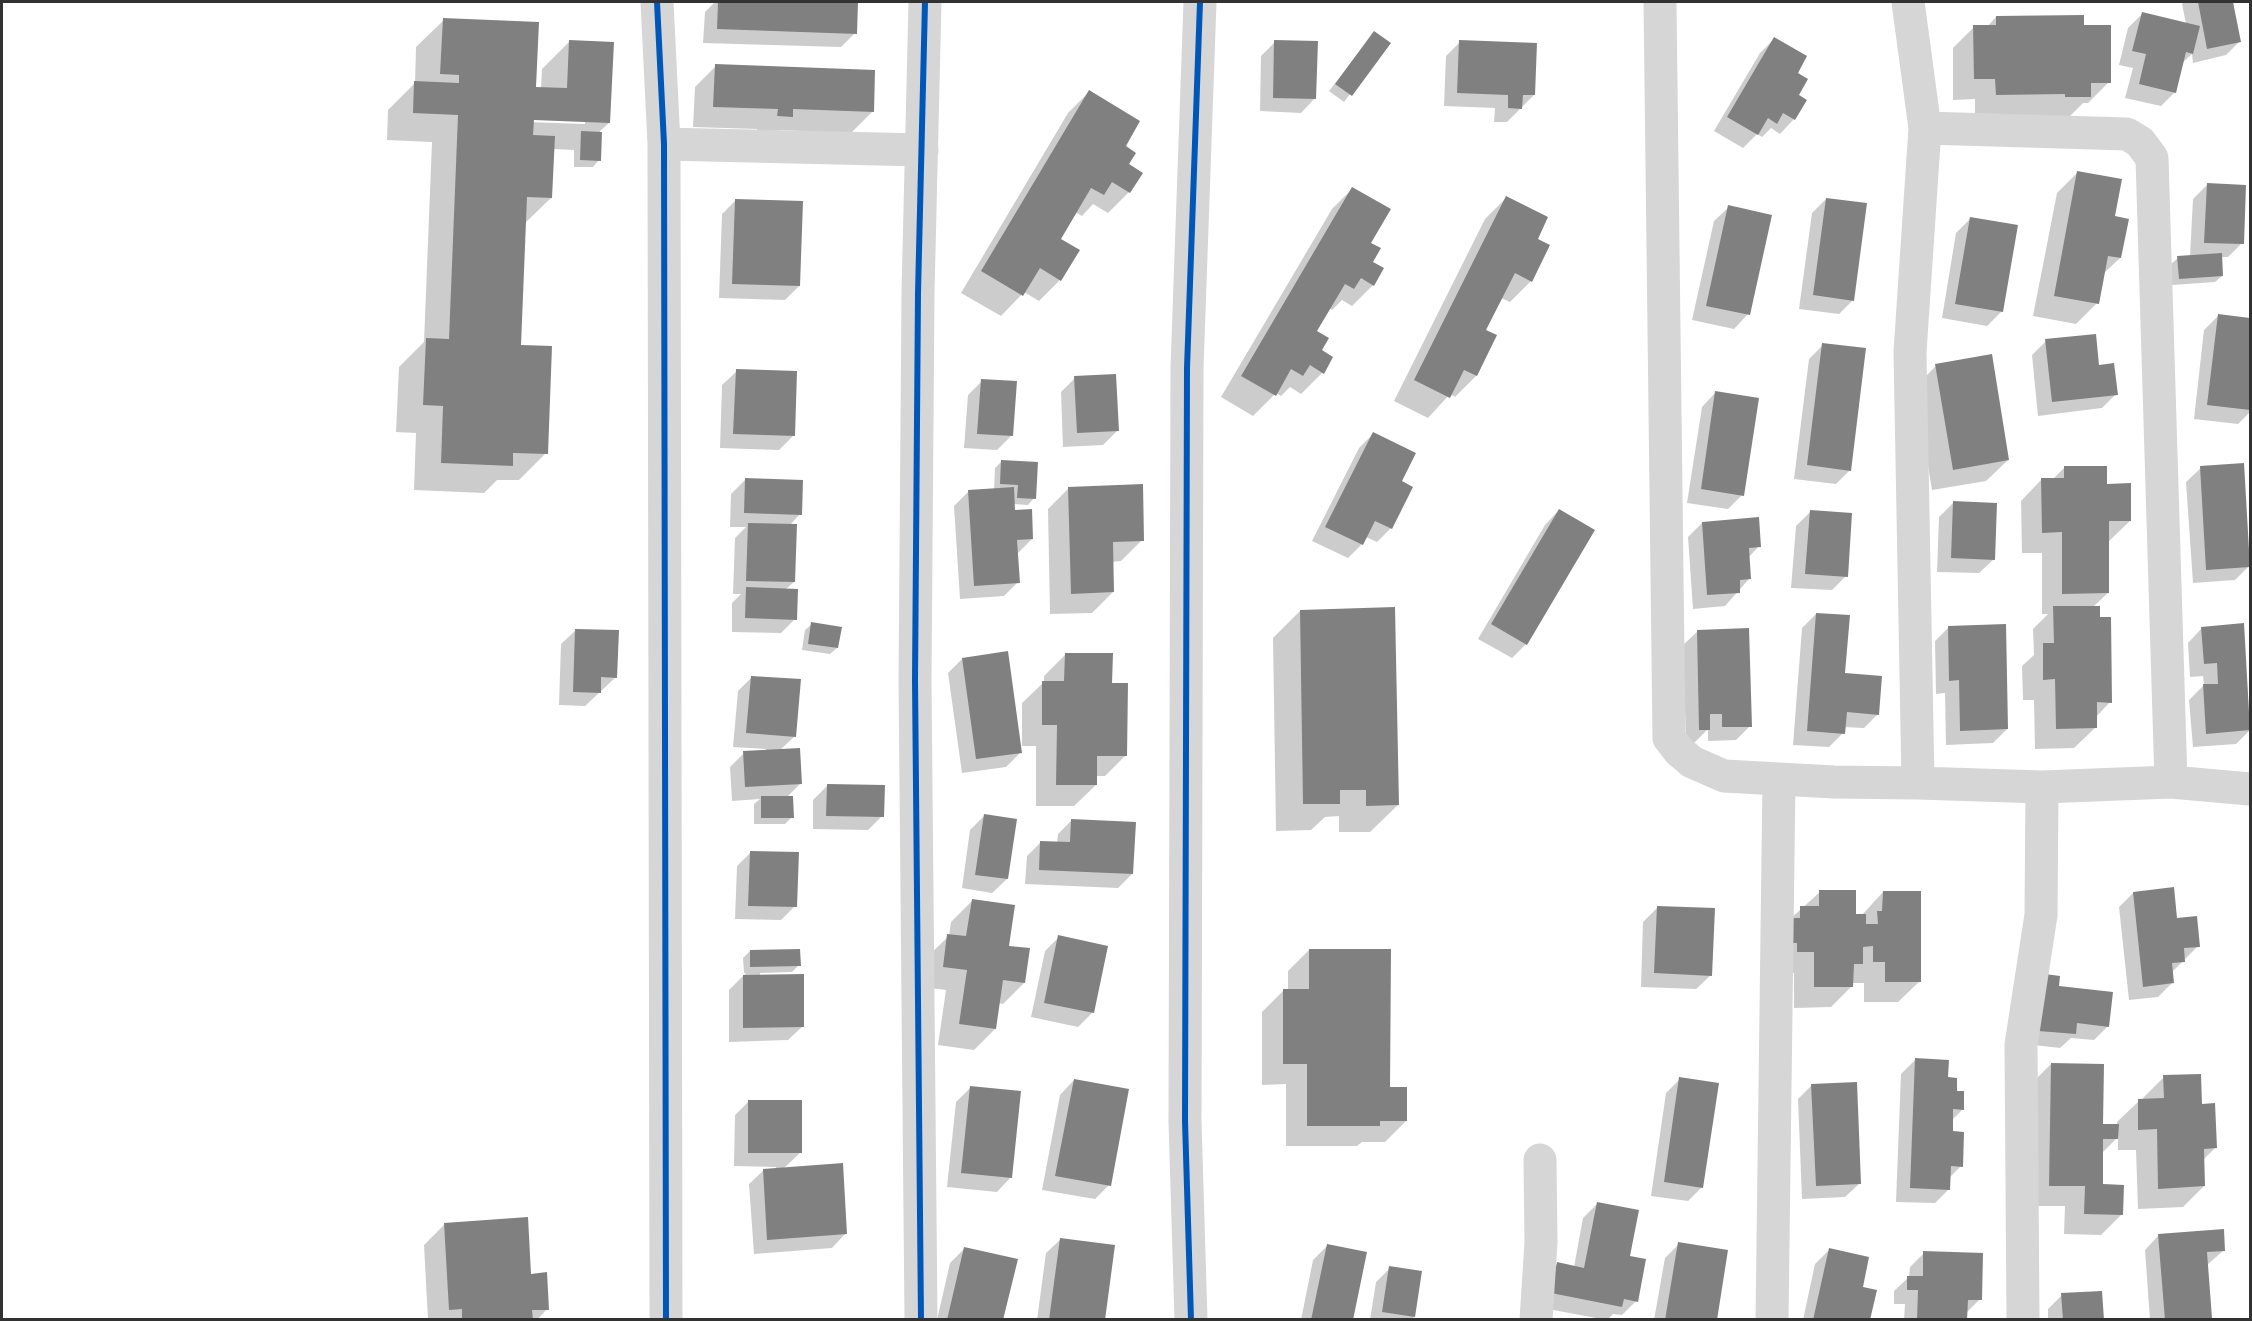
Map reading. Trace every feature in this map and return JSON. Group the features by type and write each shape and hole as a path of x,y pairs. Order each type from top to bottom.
{"street":[{"path":"657,2 664,144 666,1320"},
{"path":"921,1320 915,680 925,2"},
{"path":"1191,1320 1185,1121 1187,368 1200,2"},
{"path":"1660,2 1669,738 1692,762 1724,776 2042,787 2171,782 2250,789"},
{"path":"1908,2 1924,128 1910,352 1918,783"},
{"path":"1924,128 2127,134 2140,142 2152,158 2171,782"},
{"path":"664,144 922,150"},
{"path":"1772,1320 1779,779"},
{"path":"2023,1320 2021,1046 2041,915 2042,787"},
{"path":"1536,1320 1542,1242 1539,1160"}],"building":[{"path":"718,2 858,2 857,34 717,29"},
{"path":"2198,2 2233,2 2241,42 2207,49"},
{"path":"2142,12 2200,26 2193,54 2186,52 2176,93 2139,84 2146,54 2132,51"},
{"path":"2084,15 2084,25 2111,25 2111,83 2091,83 2091,97 2065,97 2065,94 1996,95 1995,79 1974,79 1973,25 1996,25 1996,16"},
{"path":"443,18 539,22 536,87 567,88 569,40 614,42 610,123 534,120 533,135 555,136 552,198 527,197 521,345 552,346 548,454 513,453 513,466 441,463 443,406 423,405 426,338 449,339 458,115 413,113 414,81 459,83 459,75 440,74"},
{"path":"1374,31 1391,43 1352,96 1335,84"},
{"path":"1774,37 1807,56 1798,73 1808,79 1799,95 1807,100 1795,120 1783,113 1777,124 1768,118 1758,135 1727,117"},
{"path":"1274,40 1318,41 1316,99 1273,98"},
{"path":"1459,40 1537,43 1535,95 1523,95 1522,109 1508,108 1508,95 1457,93"},
{"path":"715,64 875,70 874,112 793,109 793,117 777,116 778,109 713,107"},
{"path":"1089,90 1140,121 1126,146 1136,153 1129,164 1143,173 1130,193 1112,182 1104,195 1091,188 1061,239 1080,250 1061,281 1040,268 1023,296 981,271"},
{"path":"581,131 602,132 601,161 580,160"},
{"path":"2077,171 2122,179 2115,216 2129,219 2121,258 2108,256 2099,304 2054,296"},
{"path":"2207,183 2246,185 2244,244 2204,243"},
{"path":"1352,187 1391,209 1371,243 1381,248 1373,262 1384,268 1374,286 1361,278 1354,289 1345,284 1317,331 1329,338 1322,350 1333,357 1324,374 1310,365 1303,376 1291,369 1276,396 1241,376"},
{"path":"1506,196 1548,217 1538,239 1550,245 1532,282 1515,273 1486,330 1497,335 1477,376 1464,370 1450,398 1414,380"},
{"path":"1826,198 1867,203 1854,301 1813,295"},
{"path":"735,199 803,201 800,286 732,284"},
{"path":"1728,205 1772,215 1750,315 1706,306"},
{"path":"1970,217 2018,225 2003,312 1955,304"},
{"path":"2222,253 2223,276 2179,279 2177,256"},
{"path":"2218,314 2250,318 2250,410 2207,405"},
{"path":"2096,334 2099,365 2114,363 2118,395 2052,402 2045,339"},
{"path":"1822,343 1866,348 1851,471 1807,465"},
{"path":"1992,354 2009,460 1953,470 1935,364"},
{"path":"736,369 797,371 795,436 733,434"},
{"path":"1116,374 1119,431 1077,433 1074,376"},
{"path":"981,379 1017,381 1013,436 977,434"},
{"path":"1715,391 1759,398 1744,496 1701,489"},
{"path":"1373,432 1416,453 1402,481 1413,487 1392,529 1375,521 1363,545 1325,527"},
{"path":"1001,460 1038,462 1036,499 1017,498 1018,485 1000,484"},
{"path":"2244,463 2250,567 2206,570 2200,466"},
{"path":"2064,466 2107,466 2107,484 2131,483 2131,521 2109,521 2109,593 2062,594 2062,532 2042,533 2041,478 2064,478"},
{"path":"745,478 803,480 802,515 744,513"},
{"path":"1143,484 1144,541 1113,542 1114,592 1071,594 1068,487"},
{"path":"1014,487 1015,510 1032,509 1033,539 1017,540 1020,583 974,586 968,490"},
{"path":"1953,501 1997,503 1995,560 1951,558"},
{"path":"1559,509 1595,530 1527,645 1491,624"},
{"path":"1810,510 1852,513 1848,577 1805,574"},
{"path":"1759,517 1761,547 1749,548 1751,579 1740,580 1740,593 1707,595 1702,522"},
{"path":"748,523 797,524 795,582 746,581"},
{"path":"746,587 798,589 797,620 745,618"},
{"path":"2053,606 2100,606 2100,617 2111,617 2112,703 2097,702 2097,728 2056,729 2055,679 2043,680 2043,643 2054,643"},
{"path":"1395,607 1399,805 1366,806 1366,790 1340,790 1340,804 1303,804 1300,610"},
{"path":"1816,613 1850,615 1845,673 1882,676 1879,715 1847,712 1845,734 1807,731"},
{"path":"811,622 842,627 838,648 808,644"},
{"path":"2244,623 2250,730 2206,734 2203,684 2218,684 2217,663 2204,664 2201,627"},
{"path":"2006,624 2008,729 1960,731 1959,680 1949,681 1948,626"},
{"path":"1749,628 1752,727 1722,727 1722,714 1710,714 1710,730 1699,730 1697,630"},
{"path":"575,629 619,630 617,678 601,677 601,693 573,692"},
{"path":"1008,651 1022,753 976,759 962,658"},
{"path":"1065,653 1113,653 1112,683 1128,683 1127,756 1097,756 1097,785 1056,785 1057,725 1042,725 1042,681 1064,681"},
{"path":"751,676 801,679 796,737 746,733"},
{"path":"800,748 802,784 745,787 743,751"},
{"path":"827,784 885,785 884,817 826,816"},
{"path":"761,796 793,796 794,818 761,818"},
{"path":"984,814 1017,819 1008,879 975,875"},
{"path":"1071,819 1136,822 1133,874 1039,870 1040,841 1070,842"},
{"path":"750,851 799,852 797,907 748,906"},
{"path":"2174,887 2177,918 2197,916 2200,947 2184,948 2185,962 2172,963 2174,983 2143,987 2133,892"},
{"path":"1819,890 1856,890 1856,914 1866,914 1866,924 1878,924 1877,911 1882,911 1883,891 1921,891 1921,982 1885,982 1885,962 1873,962 1873,946 1863,947 1863,964 1854,964 1853,987 1814,987 1814,952 1797,952 1797,943 1784,943 1784,918 1800,918 1800,906 1819,906"},
{"path":"972,899 1015,905 1009,946 1030,948 1025,983 1003,980 996,1029 959,1024 967,970 943,967 947,934 966,936"},
{"path":"1657,906 1715,908 1712,976 1654,973"},
{"path":"1058,935 1108,946 1094,1013 1044,1003"},
{"path":"800,949 801,966 750,967 750,950"},
{"path":"1309,949 1391,949 1390,1087 1407,1087 1407,1121 1380,1121 1380,1126 1307,1126 1307,1064 1283,1064 1283,989 1309,989"},
{"path":"804,974 804,1027 743,1028 743,975"},
{"path":"2045,974 2060,976 2059,986 2113,992 2109,1027 2077,1023 2076,1034 2038,1031"},
{"path":"1915,1058 1949,1060 1948,1077 1957,1078 1957,1091 1964,1091 1964,1110 1953,1109 1953,1131 1964,1132 1963,1167 1951,1166 1950,1190 1910,1188"},
{"path":"2051,1063 2104,1064 2103,1124 2119,1124 2118,1139 2103,1139 2103,1184 2124,1185 2123,1215 2084,1214 2085,1186 2049,1186"},
{"path":"2201,1074 2202,1104 2215,1103 2217,1148 2204,1149 2205,1186 2158,1189 2157,1129 2138,1130 2138,1099 2164,1098 2163,1075"},
{"path":"1679,1077 1719,1083 1703,1188 1664,1182"},
{"path":"1074,1079 1129,1089 1111,1186 1055,1176"},
{"path":"1857,1082 1861,1184 1816,1186 1811,1084"},
{"path":"970,1086 1021,1091 1012,1178 961,1173"},
{"path":"748,1100 802,1100 802,1153 748,1153"},
{"path":"843,1163 847,1234 767,1240 763,1169"},
{"path":"1597,1202 1639,1210 1630,1256 1646,1259 1638,1302 1624,1299 1622,1307 1551,1293 1557,1262 1584,1268"},
{"path":"528,1217 531,1274 547,1272 549,1310 532,1310 533,1320 462,1320 462,1309 449,1310 444,1223"},
{"path":"2224,1229 2225,1251 2207,1252 2212,1318 2165,1320 2158,1234"},
{"path":"1060,1238 1115,1245 1105,1320 1049,1320"},
{"path":"1678,1242 1728,1250 1717,1320 1665,1320"},
{"path":"1327,1244 1367,1252 1353,1320 1311,1320"},
{"path":"964,1247 1018,1259 1003,1320 947,1320"},
{"path":"1829,1248 1869,1257 1863,1287 1877,1290 1870,1320 1813,1320"},
{"path":"1923,1251 1983,1253 1982,1300 1968,1300 1967,1320 1917,1320 1918,1290 1907,1290 1907,1276 1923,1276"},
{"path":"1389,1266 1422,1271 1415,1317 1382,1312"},
{"path":"2102,1291 2104,1320 2063,1320 2061,1293"}],"cycle path":[{"path":"657,2 664,144 666,1320"},
{"path":"921,1320 915,680 918,293 925,2"},
{"path":"1191,1320 1185,1121 1187,368 1200,2"}]}
